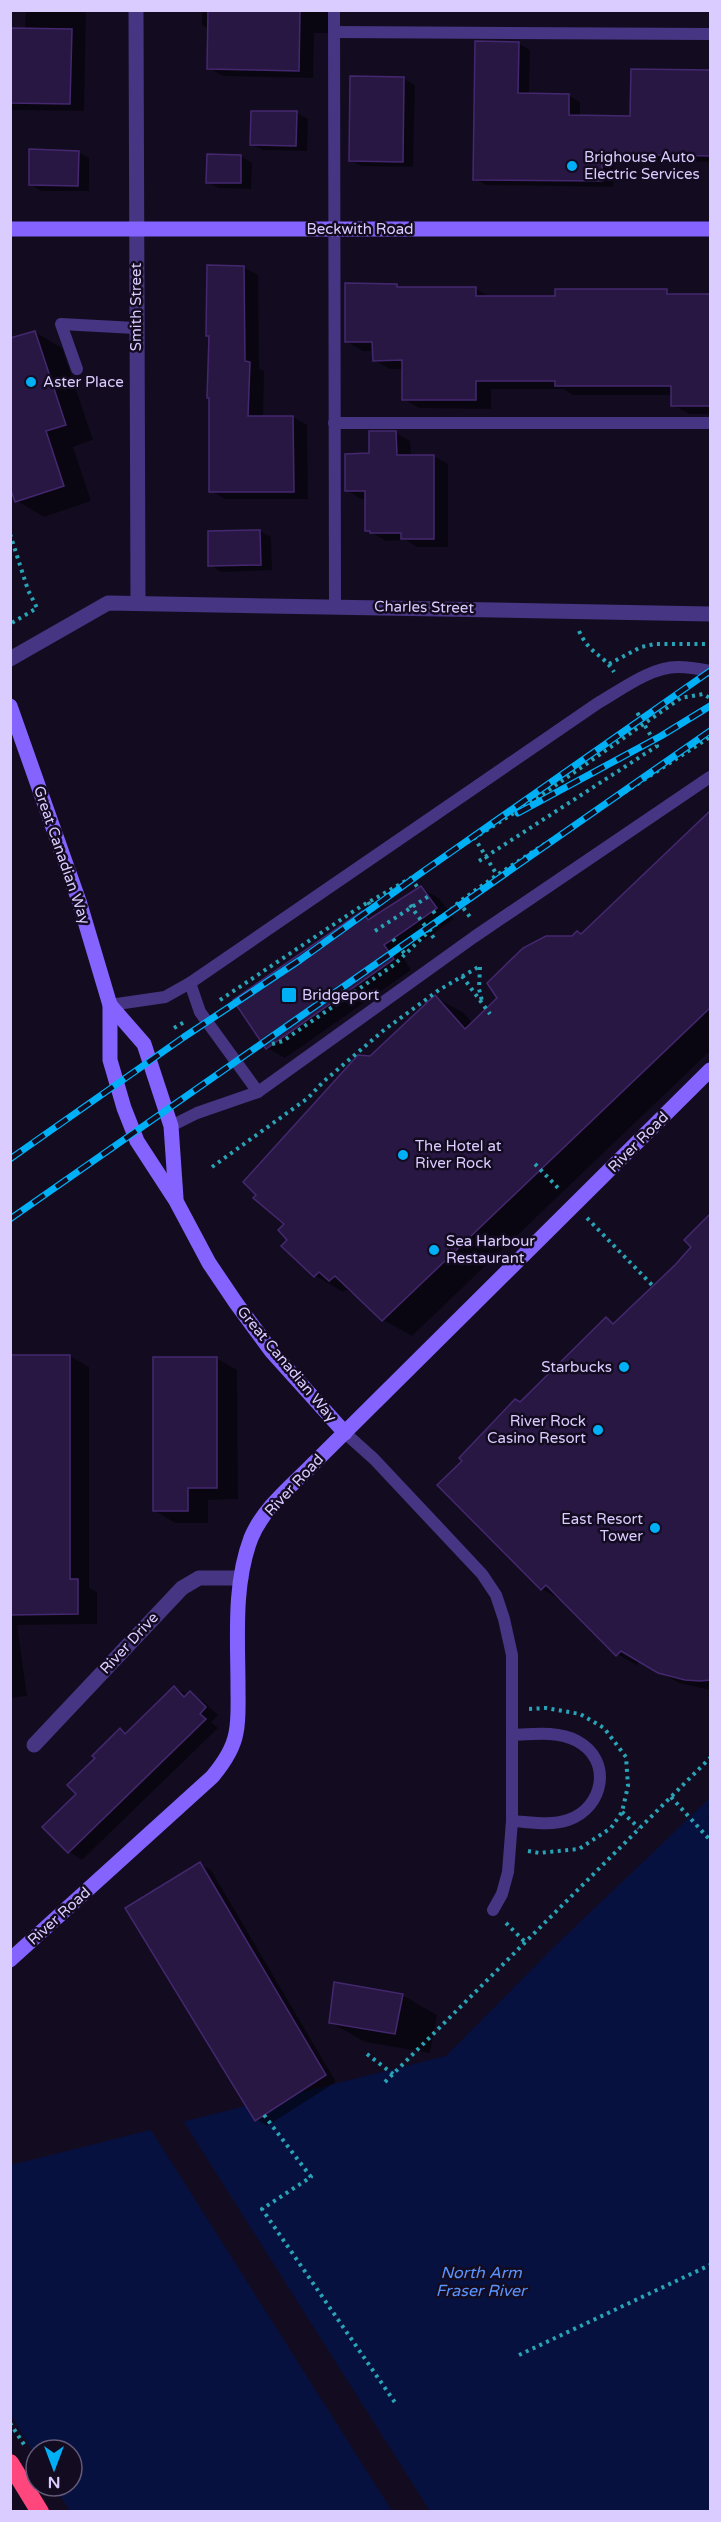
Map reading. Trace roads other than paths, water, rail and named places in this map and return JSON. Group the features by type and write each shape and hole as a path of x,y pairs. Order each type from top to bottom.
{"highway":[{"path":"10,2463 40,2511"}],"street":[{"name":"Smith Street","path":"136,10 135,328 138,603"},
{"name":"Beckwith Road","path":"10,229 711,229"},
{"name":"Charles Street","path":"10,659 108,603 711,614"},
{"name":"Great Canadian Way","path":"10,706 80,901 110,1005 110,1060 124,1108 137,1141 176,1201 209,1263 236,1303 272,1352 345,1434"},
{"name":"Great Canadian Way","path":"110,1005 144,1044 171,1126 176,1201"},
{"name":"River Road","path":"10,1960 212,1777 230,1752 236,1734 238,1713 238,1615 242,1578 252,1538 263,1518 711,1070"},
{"name":"River Drive","path":"34,1745 182,1588 199,1578 242,1578"}],"lane":[{"path":"334,10 335,606"},
{"path":"334,32 711,34"},
{"path":"77,369 61,324 135,328"},
{"path":"334,423 711,423"},
{"path":"110,1005 165,997 190,983 606,698 659,670 677,667 711,671"},
{"path":"171,1126 197,1113 258,1092 474,937 711,777"},
{"path":"190,983 200,1012 258,1092"},
{"path":"345,1434 374,1460 482,1574 496,1595 504,1619 512,1655 512,1821 508,1872 502,1894 493,1910"},
{"path":"512,1821 549,1823 566,1821 580,1815 594,1801 600,1787 600,1769 592,1753 578,1742 562,1736 513,1735"}],"water":[{"name":"North Arm Fraser River","path":"710,1798 710,2511 11,2512 11,2165 446,2056 555,1946"}],"railway":[{"path":"10,1159 184,1037 300,960 710,671"},
{"path":"518,813 661,736 710,706"},
{"path":"10,1219 710,731"}],"place":[{"name":"Brighouse Auto Electric Services","path":"572,166"},
{"name":"Aster Place","path":"31,382"},
{"name":"Bridgeport","path":"289,995"},
{"name":"The Hotel at River Rock","path":"403,1155"},
{"name":"Sea Harbour Restaurant","path":"434,1250"},
{"name":"Starbucks","path":"624,1367"},
{"name":"River Rock Casino Resort","path":"598,1430"},
{"name":"East Resort Tower","path":"655,1528"}]}
